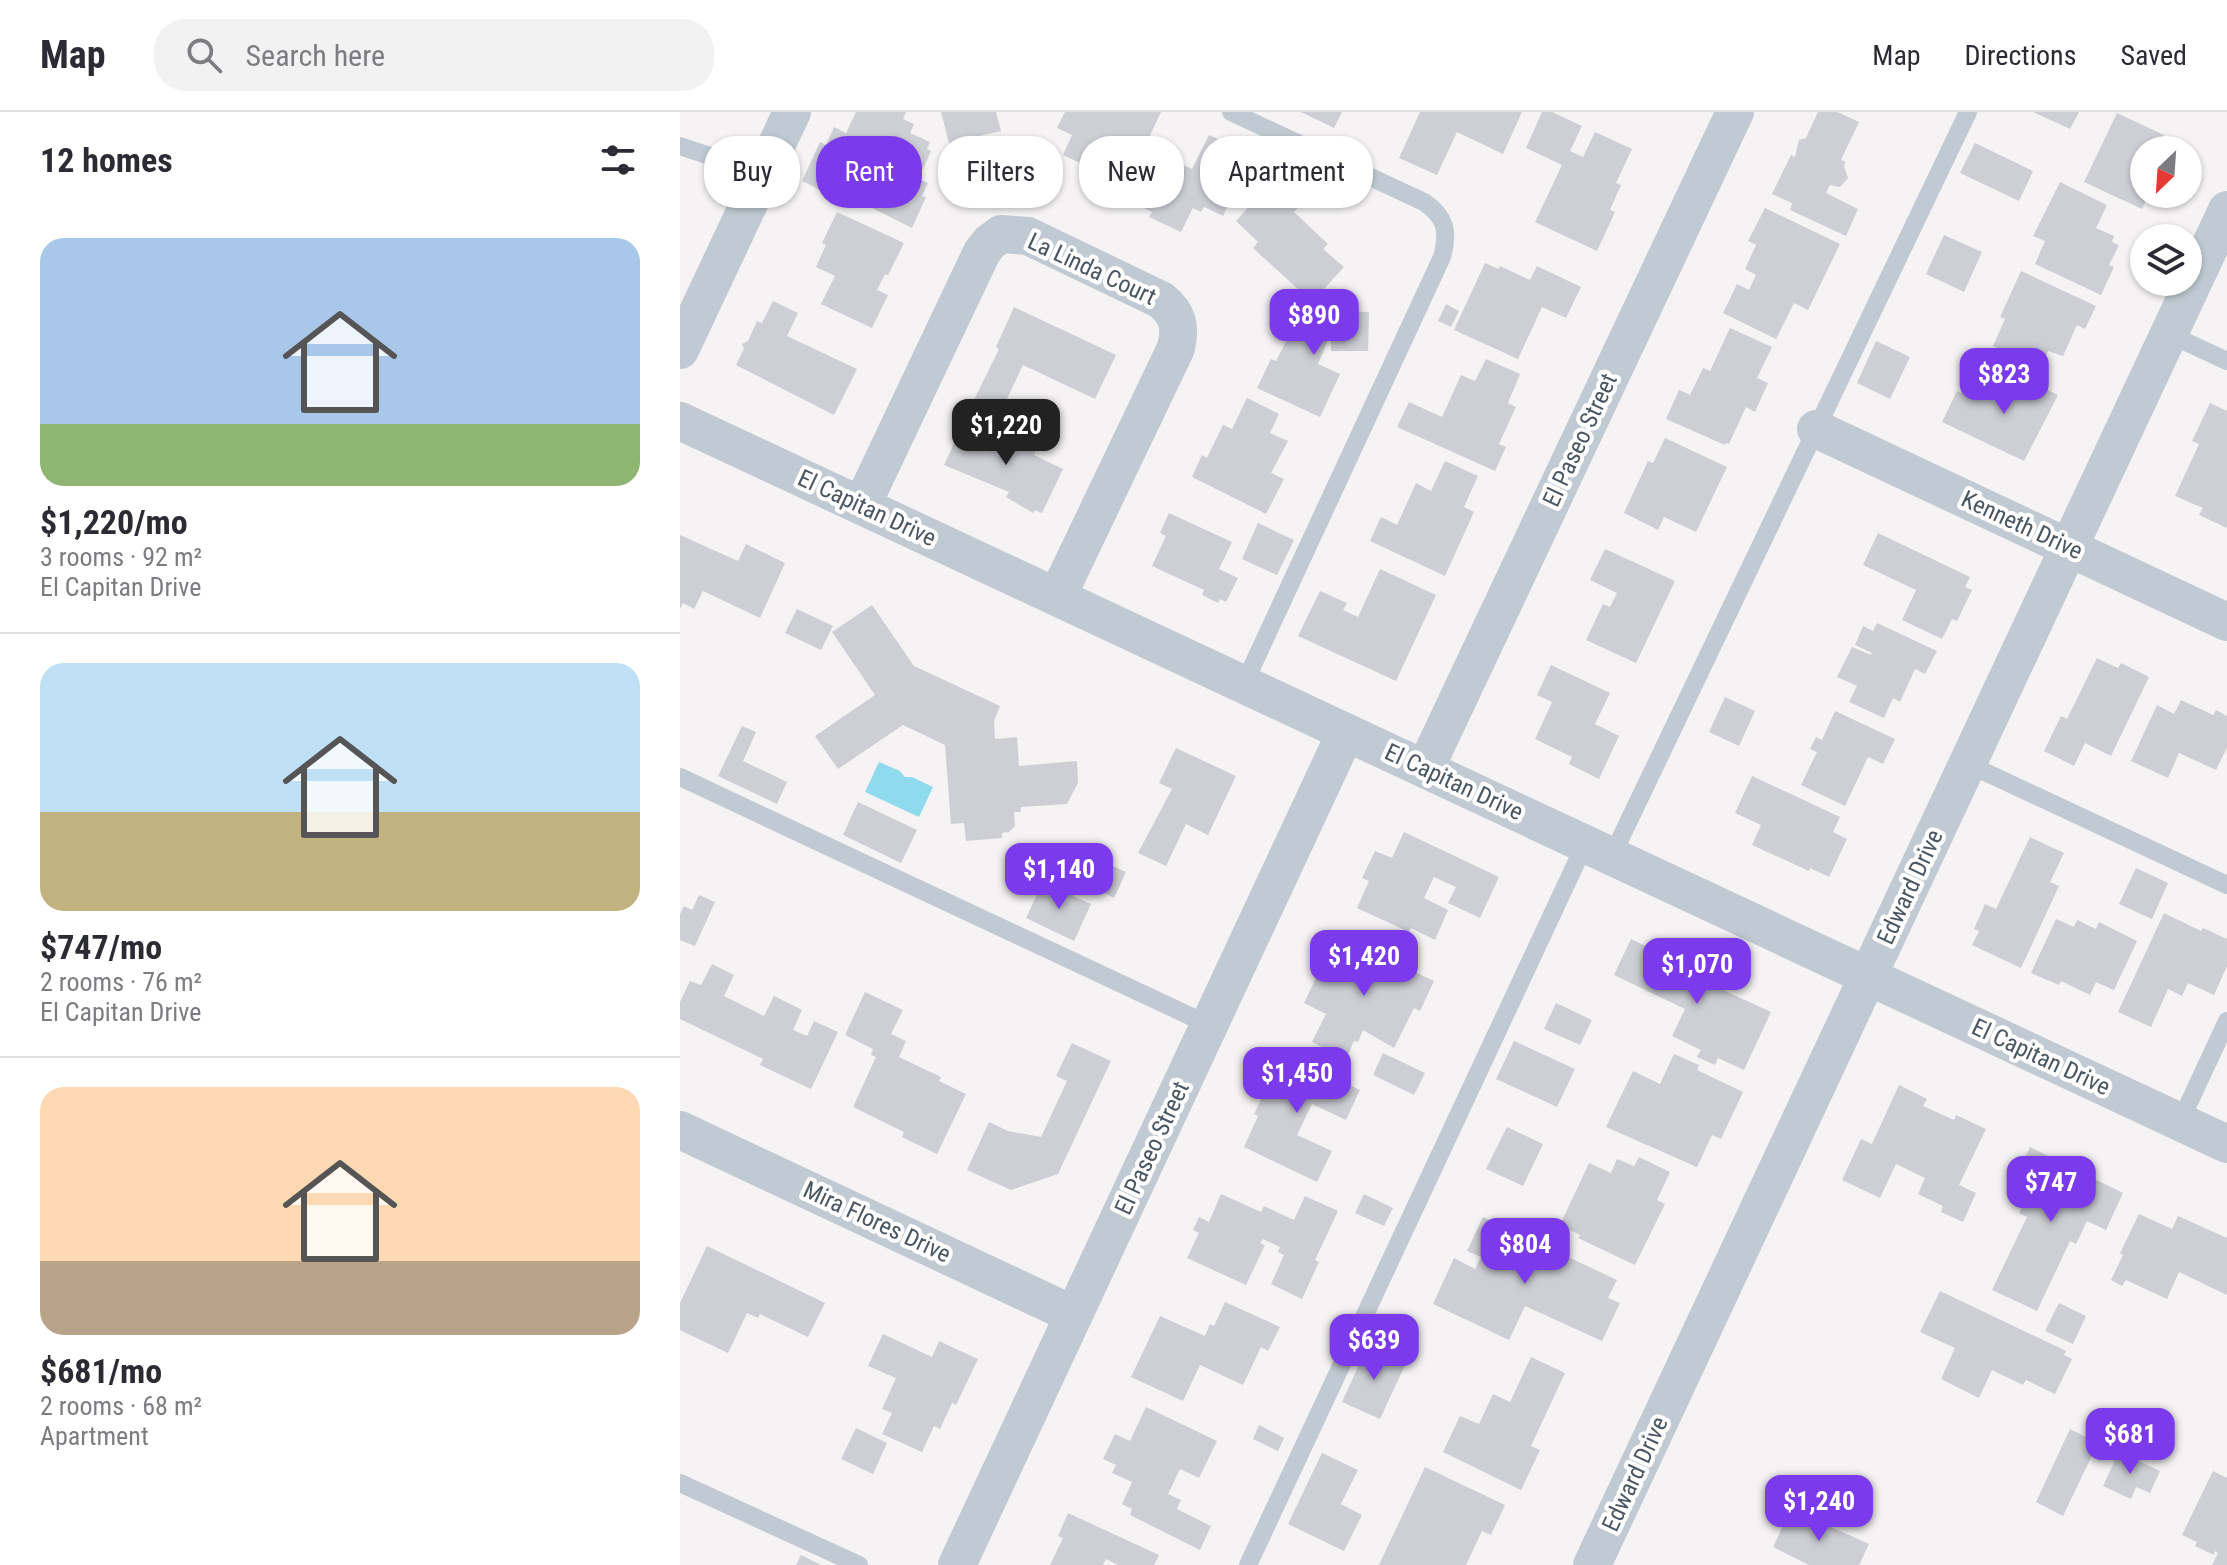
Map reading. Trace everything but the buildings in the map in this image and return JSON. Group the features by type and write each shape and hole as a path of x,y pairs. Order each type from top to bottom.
{"street":[{"path":"781,136 792,112"},
{"name":"El Paseo Street","path":"1425,769 1726,115"},
{"path":"680,350 747,208"},
{"name":"Edward Drive","path":"1592,1565 2227,210"},
{"name":"La Linda Court","path":"862,505 982,252 1001,234 1028,236 1161,300 1178,321 1176,348 1057,597"},
{"name":"El Capitan Drive","path":"680,421 2227,1144"},
{"name":"Kenneth Drive","path":"1816,429 2227,622"},
{"name":"El Paseo Street","path":"957,1565 1346,732"},
{"name":"Mira Flores Drive","path":"680,1130 1074,1315"}],"lane":[{"path":"1231,112 1424,202 1440,215 1446,230 1442,257 1244,684"},
{"path":"1248,1565 1598,850 1816,429 1968,112"},
{"path":"680,146 704,154"},
{"path":"2169,334 2227,361"},
{"path":"1968,764 2227,885"},
{"path":"680,777 1209,1025"},
{"path":"2180,1122 2227,1021"},
{"path":"680,1483 859,1565"}],"water":[{"path":"879,762 900,771 905,777 933,787 919,817 865,792"}]}
